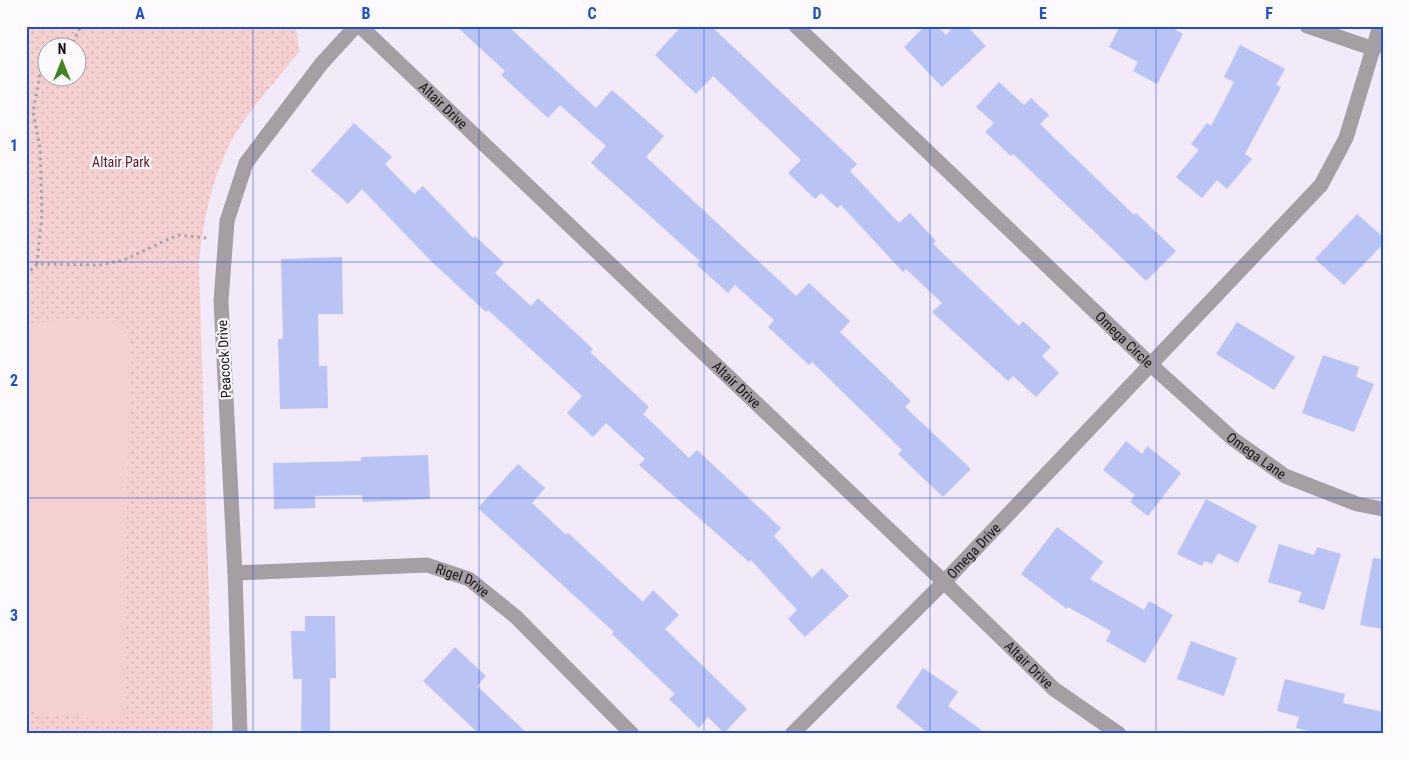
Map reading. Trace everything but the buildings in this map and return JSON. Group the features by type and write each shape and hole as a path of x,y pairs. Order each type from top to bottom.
{"street":[{"name":"Peacock Drive","path":"240,734 235,573 221,301 227,221 246,163 322,63 356,26"},
{"name":"Altair Drive","path":"360,26 1054,689 1119,734"},
{"name":"Omega Circle","path":"796,26 1151,365 1321,185 1346,138 1380,26"},
{"path":"1307,26 1374,49"},
{"name":"Omega Drive","path":"792,734 944,582 1151,365"},
{"name":"Omega Lane","path":"1151,365 1233,439 1285,476 1357,504 1383,509"},
{"name":"Rigel Drive","path":"235,573 427,564 469,579 516,617 632,734"}],"path":[{"path":"75,38 81,26"},
{"path":"26,275 37,264 42,214 40,147 33,112 38,85"},
{"path":"37,264 100,264 124,260 178,235 187,234 226,241"}],"green space":[{"name":"Altair Park","path":"26,26 296,26 299,52 249,114 225,154 211,194 200,249 213,734 26,734"},
{"path":"109,319 129,336 125,722 26,711 26,323"}]}
